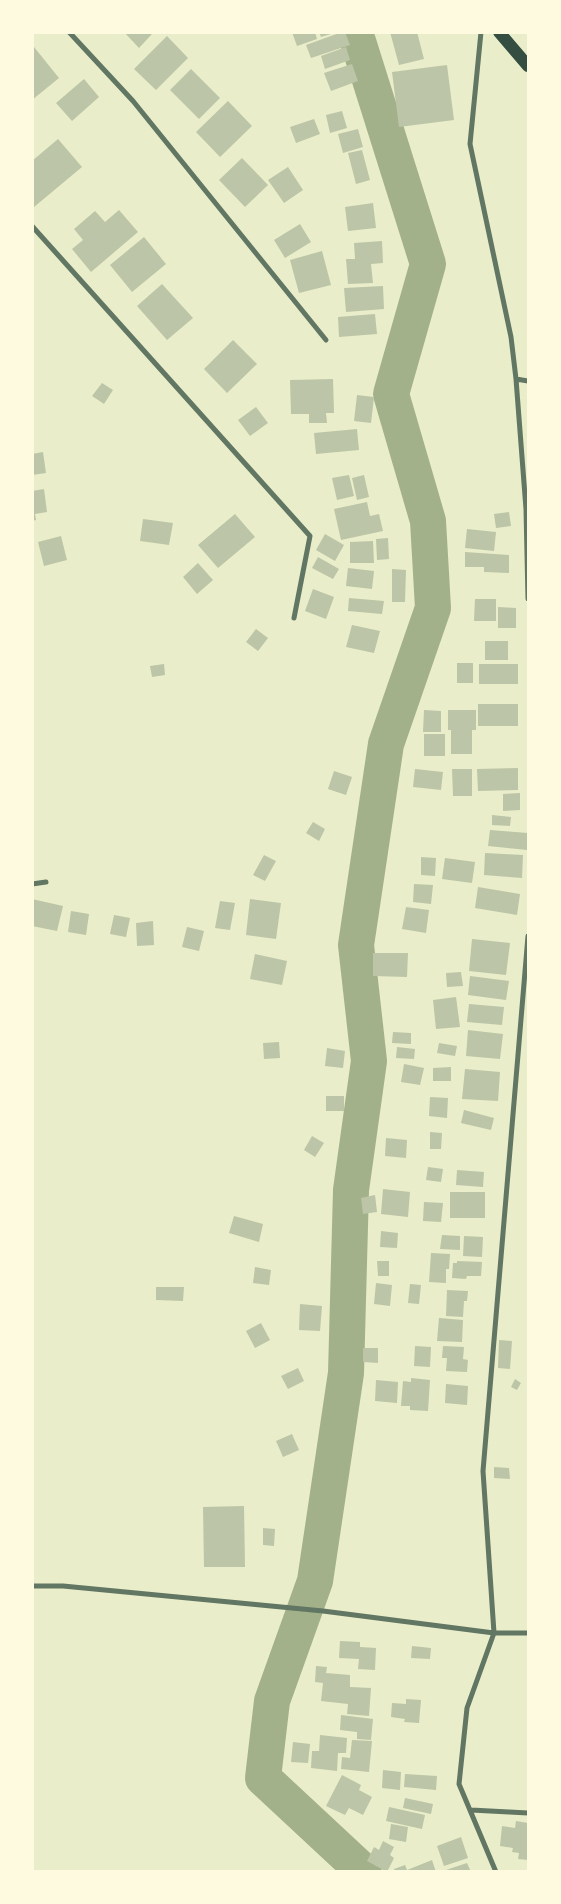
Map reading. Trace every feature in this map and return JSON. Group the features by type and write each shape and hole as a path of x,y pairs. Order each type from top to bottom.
{"main road":[{"path":"499,32 528,66"}],"street":[{"path":"69,32 133,101 326,340"},
{"path":"481,32 470,144 511,338 526,509 528,599"},
{"path":"32,226 310,536 294,618"},
{"path":"516,380 528,381"},
{"path":"32,884 46,882"},
{"path":"496,1872 459,1784 467,1708 494,1633 483,1471 528,936"},
{"path":"32,1586 63,1586 323,1611 494,1633 528,1633"},
{"path":"471,1810 528,1813"}],"building":[{"path":"124,32 150,32 152,34 139,48"},
{"path":"292,32 315,32 317,39 297,46"},
{"path":"319,32 334,32 334,33 321,37"},
{"path":"345,32 350,45 311,58 306,45"},
{"path":"390,32 417,32 424,59 399,65"},
{"path":"167,36 188,58 156,90 134,69"},
{"path":"34,47 59,78 32,100 32,48"},
{"path":"346,47 350,60 325,69 321,56"},
{"path":"352,64 358,81 331,91 324,73"},
{"path":"447,65 454,120 399,127 392,72"},
{"path":"191,69 220,98 199,119 170,90"},
{"path":"84,79 99,97 72,121 56,103"},
{"path":"228,101 252,126 220,157 196,132"},
{"path":"342,111 347,128 330,133 326,115"},
{"path":"314,119 320,134 296,143 290,127"},
{"path":"358,129 363,147 343,153 338,134"},
{"path":"58,139 82,167 34,207 32,204 32,161"},
{"path":"362,150 370,180 356,184 348,153"},
{"path":"242,158 268,185 245,207 219,180"},
{"path":"288,167 303,190 284,203 268,180"},
{"path":"373,203 376,228 348,231 345,207"},
{"path":"119,210 138,232 91,272 72,249 83,240 74,229 95,211 105,222"},
{"path":"300,224 311,242 285,258 274,240"},
{"path":"144,237 166,264 132,292 110,265"},
{"path":"382,241 383,263 371,264 373,283 348,284 346,259 355,259 354,243"},
{"path":"322,251 331,285 299,293 290,260"},
{"path":"162,284 193,318 167,340 137,306"},
{"path":"383,286 384,309 346,312 344,288"},
{"path":"375,314 377,334 339,337 338,317"},
{"path":"233,340 257,364 227,393 204,369"},
{"path":"333,379 334,413 326,413 327,423 309,423 309,414 291,414 290,380"},
{"path":"102,383 113,390 104,404 92,396"},
{"path":"357,395 374,397 371,423 354,421"},
{"path":"256,407 268,423 250,436 238,420"},
{"path":"357,429 359,450 316,454 314,433"},
{"path":"43,452 46,473 32,475 32,454"},
{"path":"349,475 354,496 337,500 332,478"},
{"path":"364,475 369,497 357,500 352,478"},
{"path":"44,489 47,512 35,514 36,520 32,521 32,491"},
{"path":"367,502 370,516 379,514 383,531 341,540 334,509"},
{"path":"509,512 511,526 496,528 494,514"},
{"path":"235,514 255,537 218,568 198,545"},
{"path":"143,519 173,523 169,545 140,541"},
{"path":"467,529 496,532 494,551 465,548"},
{"path":"325,534 344,545 335,561 316,550"},
{"path":"61,536 67,560 44,566 38,542"},
{"path":"388,538 389,559 377,560 376,539"},
{"path":"373,541 374,563 350,563 350,542"},
{"path":"465,552 509,555 509,573 484,572 484,567 465,567"},
{"path":"318,557 339,569 333,579 312,568"},
{"path":"198,563 213,580 197,594 183,577"},
{"path":"348,568 374,571 372,589 346,586"},
{"path":"392,569 406,570 405,602 392,602"},
{"path":"313,589 334,597 326,619 305,611"},
{"path":"349,598 384,601 382,614 348,611"},
{"path":"475,599 496,599 496,621 474,621"},
{"path":"498,607 516,608 516,628 498,628"},
{"path":"352,625 380,631 374,653 346,647"},
{"path":"256,629 268,638 258,651 246,642"},
{"path":"485,641 508,641 508,660 485,660"},
{"path":"457,663 473,663 473,683 457,683"},
{"path":"164,664 165,675 152,677 150,666"},
{"path":"479,664 518,664 518,684 479,684"},
{"path":"478,704 518,704 518,726 478,726"},
{"path":"424,710 441,711 441,732 423,732"},
{"path":"448,710 476,710 476,730 472,730 472,754 451,754 451,730 448,730"},
{"path":"424,734 445,734 445,756 424,756"},
{"path":"518,768 518,790 478,791 477,769"},
{"path":"415,769 443,772 441,790 413,787"},
{"path":"452,769 472,769 472,796 453,796"},
{"path":"334,771 352,777 346,795 328,789"},
{"path":"520,793 520,810 503,811 503,794"},
{"path":"492,815 511,817 510,826 492,825"},
{"path":"313,822 325,829 319,841 306,833"},
{"path":"490,830 528,833 527,850 488,846"},
{"path":"485,853 523,855 522,878 484,875"},
{"path":"264,855 276,861 265,881 253,875"},
{"path":"421,857 436,858 435,876 421,875"},
{"path":"445,858 475,862 472,883 442,879"},
{"path":"414,884 433,885 431,904 413,902"},
{"path":"478,887 520,894 517,915 475,908"},
{"path":"32,899 63,906 57,931 32,926"},
{"path":"250,899 281,903 276,939 246,935"},
{"path":"220,901 235,903 230,930 215,928"},
{"path":"406,907 429,910 426,933 402,929"},
{"path":"71,911 89,914 86,935 68,932"},
{"path":"114,915 130,918 126,937 110,934"},
{"path":"153,921 154,945 137,946 136,923"},
{"path":"187,927 204,931 199,951 182,947"},
{"path":"472,939 510,943 506,975 469,971"},
{"path":"373,953 408,953 407,977 373,976"},
{"path":"255,954 287,961 282,985 250,979"},
{"path":"461,972 463,986 447,987 446,973"},
{"path":"470,976 509,981 506,1000 468,995"},
{"path":"456,997 460,1027 436,1029 433,1000"},
{"path":"469,1004 504,1007 502,1025 467,1022"},
{"path":"468,1030 503,1034 500,1059 466,1056"},
{"path":"393,1032 411,1033 411,1044 392,1043"},
{"path":"279,1042 280,1058 264,1059 263,1043"},
{"path":"439,1043 457,1046 455,1056 437,1053"},
{"path":"397,1047 415,1049 414,1059 396,1058"},
{"path":"327,1048 345,1051 343,1068 325,1066"},
{"path":"404,1064 424,1068 420,1085 401,1082"},
{"path":"451,1067 451,1081 433,1081 433,1068"},
{"path":"465,1069 500,1072 498,1101 462,1099"},
{"path":"326,1096 344,1096 344,1111 326,1111"},
{"path":"430,1097 448,1098 447,1118 429,1116"},
{"path":"464,1110 494,1118 491,1130 461,1123"},
{"path":"430,1132 442,1133 441,1149 430,1149"},
{"path":"312,1136 324,1143 315,1157 304,1150"},
{"path":"386,1138 407,1140 406,1158 385,1156"},
{"path":"428,1167 443,1169 441,1182 426,1180"},
{"path":"457,1170 484,1172 483,1187 456,1185"},
{"path":"383,1189 410,1192 408,1217 381,1214"},
{"path":"450,1192 485,1192 485,1218 450,1218"},
{"path":"375,1195 377,1212 363,1214 361,1198"},
{"path":"424,1202 443,1203 441,1222 423,1221"},
{"path":"234,1216 263,1224 259,1242 229,1233"},
{"path":"381,1231 398,1233 397,1248 380,1247"},
{"path":"442,1235 460,1236 460,1250 440,1249"},
{"path":"464,1236 483,1237 482,1257 463,1256"},
{"path":"431,1253 450,1254 449,1269 446,1269 446,1283 429,1282"},
{"path":"377,1261 389,1261 389,1276 378,1276"},
{"path":"457,1261 482,1262 481,1276 467,1276 466,1279 452,1278 453,1263 457,1263"},
{"path":"255,1267 271,1270 269,1285 253,1283"},
{"path":"376,1283 392,1285 390,1306 374,1304"},
{"path":"410,1284 421,1285 419,1304 408,1303"},
{"path":"156,1287 184,1287 183,1301 156,1300"},
{"path":"447,1290 468,1291 467,1301 464,1301 463,1317 446,1316"},
{"path":"300,1304 322,1306 320,1331 299,1330"},
{"path":"439,1318 463,1320 462,1342 437,1341"},
{"path":"261,1323 270,1340 255,1348 246,1331"},
{"path":"499,1340 512,1341 510,1369 498,1368"},
{"path":"415,1346 431,1347 430,1367 414,1366"},
{"path":"443,1346 464,1347 463,1359 468,1360 467,1372 446,1371 447,1358 442,1358"},
{"path":"363,1348 378,1348 378,1363 363,1362"},
{"path":"298,1368 304,1381 288,1389 281,1376"},
{"path":"411,1378 430,1380 428,1411 410,1410 410,1406 401,1406 403,1381 411,1382"},
{"path":"515,1379 521,1383 517,1390 511,1387"},
{"path":"376,1380 398,1382 397,1403 375,1401"},
{"path":"446,1384 468,1386 467,1405 445,1403"},
{"path":"292,1434 299,1450 283,1457 276,1441"},
{"path":"494,1467 509,1468 510,1479 494,1478"},
{"path":"244,1506 245,1567 204,1567 203,1507"},
{"path":"263,1528 275,1529 274,1546 263,1545"},
{"path":"340,1641 360,1642 360,1647 376,1648 375,1670 358,1669 359,1659 339,1658"},
{"path":"412,1646 431,1648 430,1659 411,1658"},
{"path":"316,1666 327,1667 326,1673 350,1675 350,1687 371,1688 369,1716 347,1714 348,1704 321,1701 323,1683 315,1682"},
{"path":"406,1699 421,1700 419,1723 404,1722 405,1719 391,1717 392,1703 406,1704"},
{"path":"341,1715 373,1719 371,1740 357,1739 357,1732 340,1730"},
{"path":"320,1735 347,1738 346,1753 338,1753 337,1771 311,1768 312,1751 319,1751"},
{"path":"352,1740 372,1741 369,1772 341,1769 342,1757 350,1758"},
{"path":"293,1742 310,1744 308,1763 291,1762"},
{"path":"383,1770 401,1772 400,1790 382,1788"},
{"path":"405,1774 437,1776 436,1790 404,1787"},
{"path":"342,1775 361,1785 359,1790 372,1797 363,1815 349,1808 345,1815 326,1806"},
{"path":"405,1798 433,1804 431,1814 403,1808"},
{"path":"389,1807 425,1815 422,1829 386,1821"},
{"path":"516,1821 528,1823 528,1860 518,1859 519,1853 512,1852 513,1848 500,1846 502,1826 515,1828"},
{"path":"391,1824 408,1827 406,1842 389,1839"},
{"path":"461,1837 468,1858 444,1866 437,1846"},
{"path":"383,1841 394,1847 390,1855 394,1858 387,1872 367,1861 374,1847 379,1850"},
{"path":"432,1860 436,1872 394,1872 394,1869 405,1865 407,1870"},
{"path":"467,1863 471,1872 443,1872 443,1871"}],"waterway":[{"path":"355,32 428,264 391,394 428,521 433,608 386,744 356,945 369,1061 351,1190 346,1373 315,1581 272,1701 263,1778 364,1872"}]}
